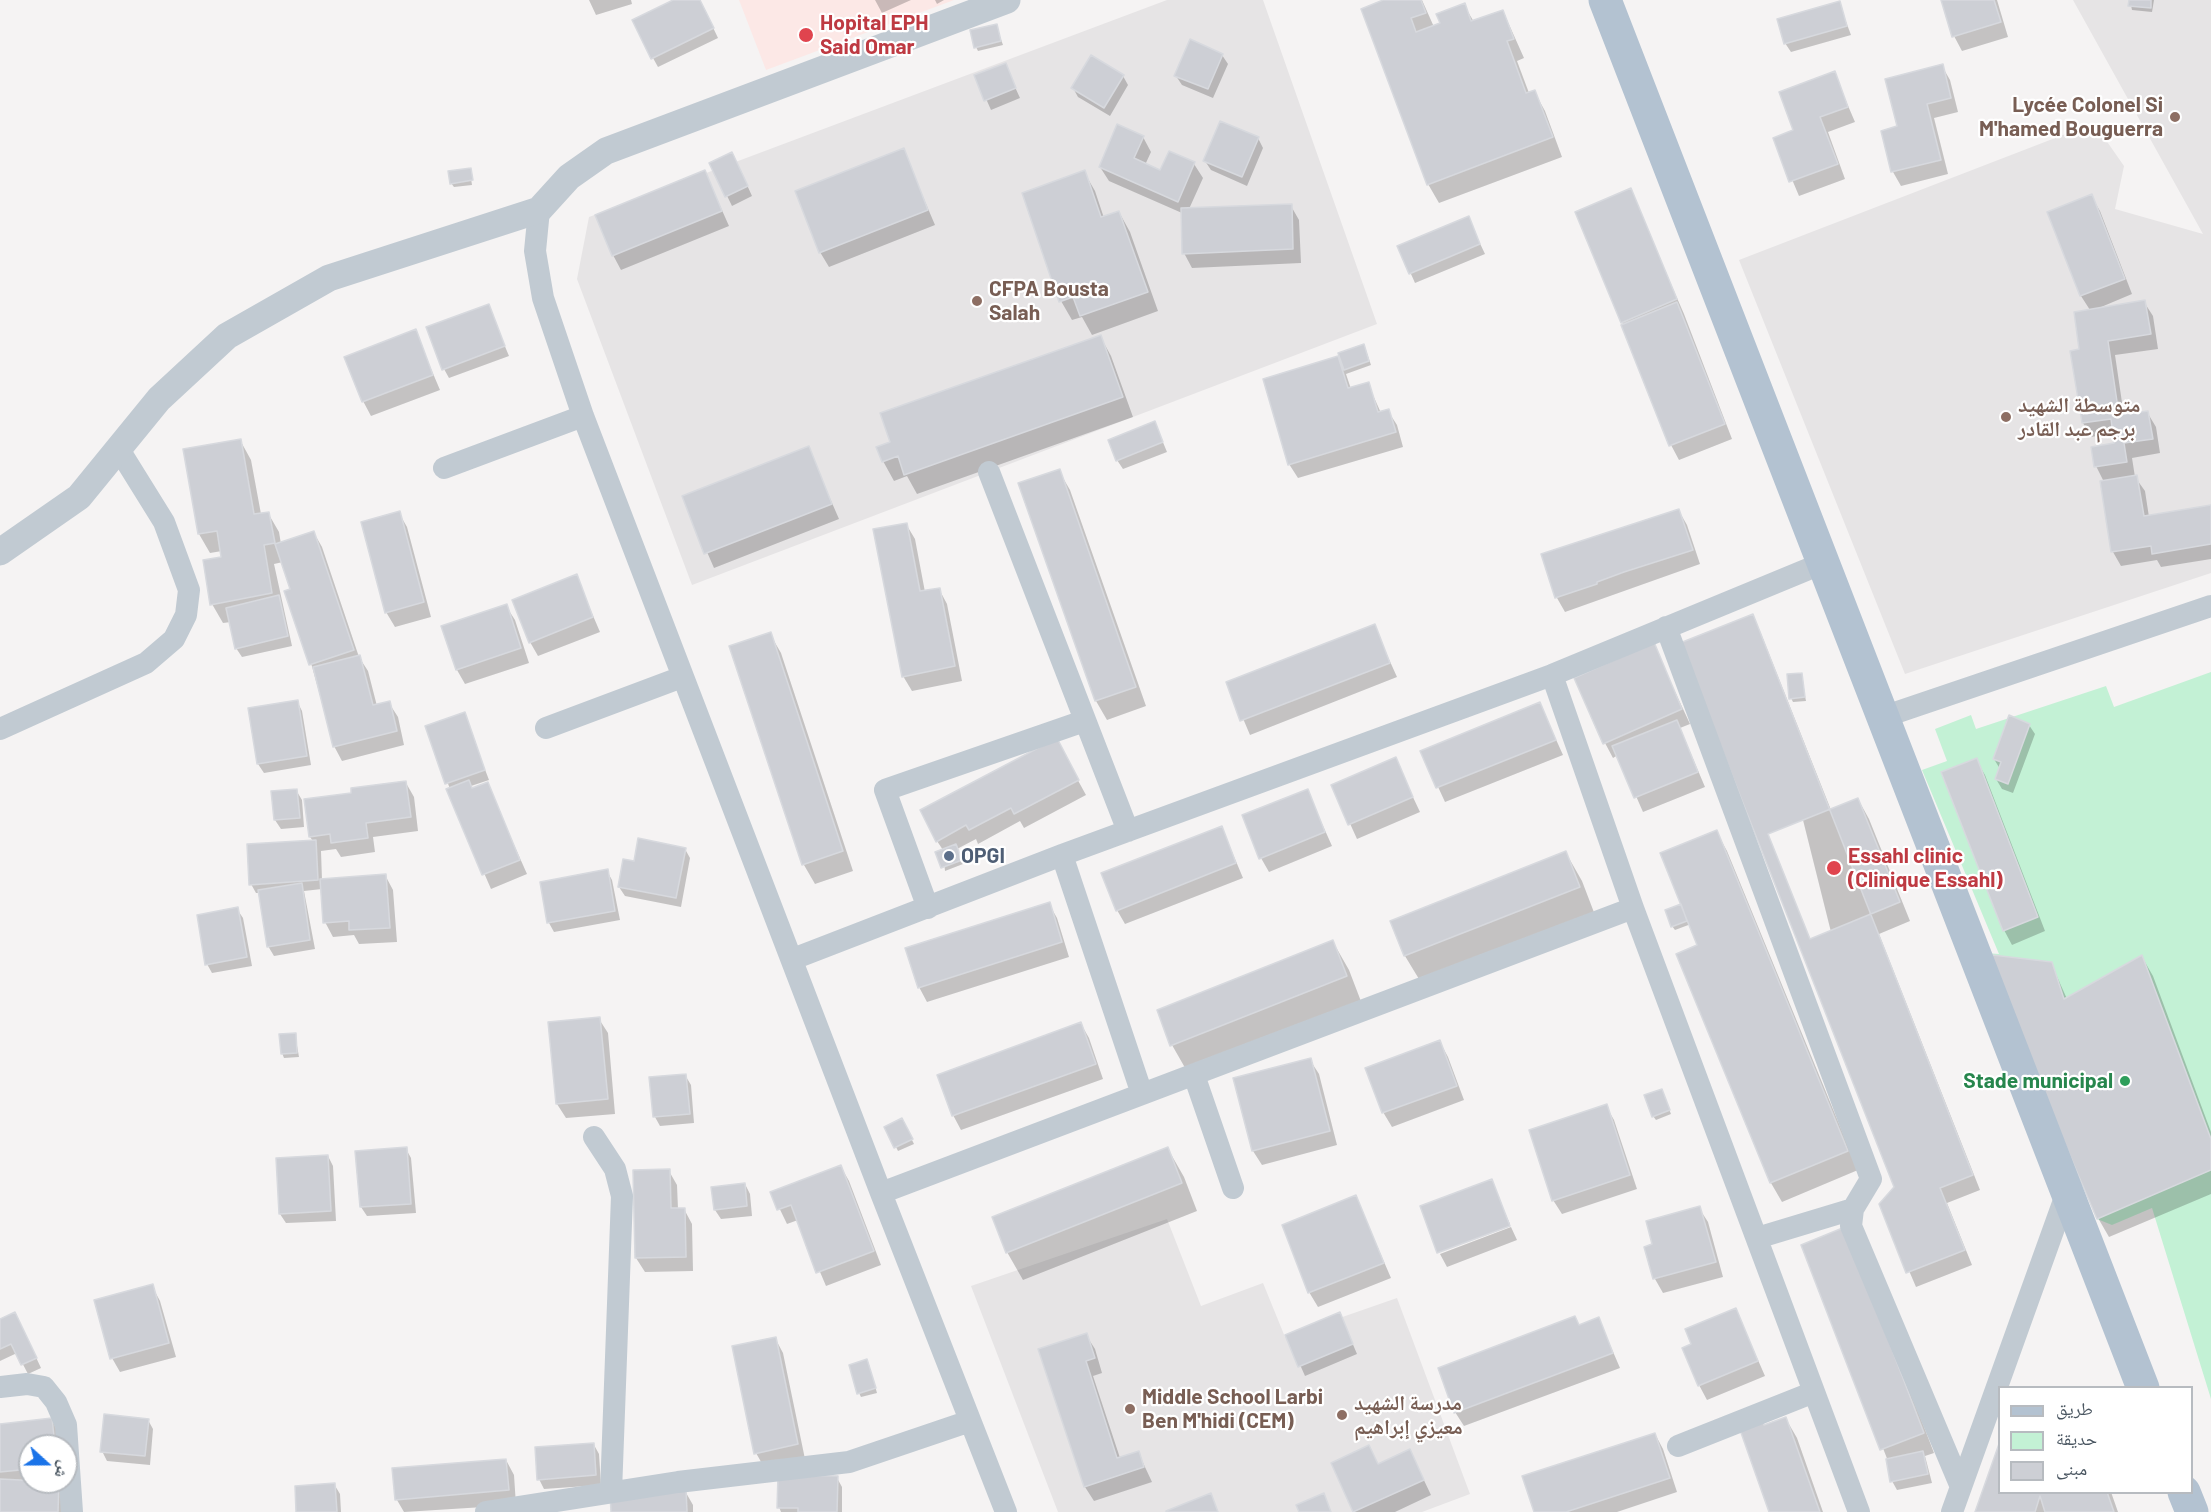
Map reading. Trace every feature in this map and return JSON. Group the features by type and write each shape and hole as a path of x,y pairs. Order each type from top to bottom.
{"main road":[{"path":"1605,0 2142,1386"},
{"path":"2185,1494 2192,1512"}],"street":[{"path":"0,552 79,497 159,399 227,336 329,278 540,210 569,177 606,151 1007,0"},
{"path":"540,210 535,251 543,298 583,416 1006,1512"},
{"path":"444,468 583,416"},
{"path":"0,729 146,663 174,639 186,615 189,590 164,522 118,448"},
{"path":"989,472 1083,721 1128,831"},
{"path":"793,959 1062,855 1551,675 1823,563"},
{"path":"1883,717 2211,606"},
{"path":"1666,627 1871,1179 1853,1209 1851,1226 1961,1487"},
{"path":"1551,675 1633,908 1859,1512"},
{"path":"546,729 682,677"},
{"path":"928,908 885,790 1083,721"},
{"path":"1062,855 1142,1094"},
{"path":"881,1193 1633,908"},
{"path":"1194,1075 1233,1188"},
{"path":"594,1137 615,1169 622,1196 611,1492"},
{"path":"1952,1512 2067,1192"},
{"path":"1757,1238 1853,1209"},
{"path":"2,1388 27,1384 44,1388 56,1402 66,1425 72,1512"},
{"path":"1678,1446 1814,1392"},
{"path":"486,1512 611,1492 849,1462 970,1421"}],"shaded area":[{"name":"Hopital EPH Said Omar","path":"739,0 954,0 766,70"},
{"name":"CFPA Bousta Salah","path":"1167,0 1263,0 1377,324 692,585 577,279 589,217"},
{"name":"متوسطة الشهيد برجم عبد القادر","path":"2073,0 2211,0 2211,573 1905,674 1739,260 2094,123 2124,166 2115,209 2203,234"},
{"path":"1167,1219 1201,1306 1263,1283 1285,1337 1397,1298 1470,1494 1422,1512 1058,1512 971,1286"}],"green space":[{"name":"Stade municipal","path":"2211,672 2211,1399 2152,1208 2112,1225 2097,1219 1985,953 1999,954 1922,770 1947,761 1935,729 1971,715 1976,729 2106,686 2114,707"}],"building":[{"path":"673,0 700,0 714,28 651,59 632,20"},
{"path":"1383,0 1421,0 1426,13 1411,18 1416,32 1440,23 1436,14 1465,3 1471,21 1503,10 1514,39 1507,41 1526,93 1535,90 1553,137 1427,185 1361,9"},
{"path":"1941,0 1994,0 2001,22 1952,37"},
{"path":"2129,0 2151,0 2151,8 2128,6"},
{"path":"1840,1 1847,26 1784,44 1777,19"},
{"path":"997,24 1001,41 974,48 970,30"},
{"path":"1190,39 1223,54 1208,89 1174,76"},
{"path":"1091,55 1124,75 1104,108 1071,88"},
{"path":"1006,63 1016,88 984,101 974,75"},
{"path":"1943,64 1951,98 1927,104 1941,160 1891,172 1881,131 1897,126 1885,79"},
{"path":"1835,71 1848,107 1820,117 1838,164 1789,182 1773,138 1793,130 1779,92"},
{"path":"1220,121 1259,137 1242,177 1203,161"},
{"path":"1117,124 1144,136 1134,158 1160,170 1169,151 1195,162 1178,202 1099,167"},
{"path":"904,148 928,210 819,253 795,191"},
{"path":"732,152 748,186 725,197 709,163"},
{"path":"471,168 473,180 450,184 448,171"},
{"path":"705,170 722,211 612,256 595,215"},
{"path":"1085,170 1101,217 1119,211 1148,292 1080,316 1073,297 1059,302 1022,193"},
{"path":"1631,188 1677,299 1621,323 1575,212"},
{"path":"2092,194 2125,279 2080,296 2047,212"},
{"path":"1292,204 1293,249 1182,254 1181,208"},
{"path":"1469,216 1480,244 1409,274 1397,246"},
{"path":"2145,300 2151,334 2108,341 2119,415 2148,411 2153,439 2124,443 2127,462 2094,467 2091,447 2114,443 2111,419 2082,423 2070,351 2079,349 2074,312"},
{"path":"1677,302 1725,424 1669,446 1621,325"},
{"path":"489,304 505,346 442,370 426,327"},
{"path":"416,329 433,375 362,402 344,357"},
{"path":"1101,335 1123,397 904,475 898,456 882,462 876,447 890,442 880,413"},
{"path":"1364,344 1369,361 1344,370 1338,353"},
{"path":"1338,356 1348,388 1369,382 1378,412 1389,409 1396,432 1288,465 1263,379"},
{"path":"1155,421 1163,442 1116,461 1108,440"},
{"path":"241,439 254,514 269,512 275,543 264,545 272,593 210,605 203,560 221,557 217,531 198,534 183,449"},
{"path":"809,446 832,504 704,554 682,496"},
{"path":"1060,469 1136,687 1095,701 1018,483"},
{"path":"2137,475 2144,516 2211,505 2211,544 2152,554 2151,546 2111,552 2100,481"},
{"path":"1679,509 1693,550 1624,572 1555,598 1541,554"},
{"path":"400,511 424,602 385,613 361,522"},
{"path":"907,523 920,591 940,588 955,666 902,677 873,529"},
{"path":"314,531 354,650 309,665 284,591 290,589 275,544"},
{"path":"577,574 593,617 529,643 512,600"},
{"path":"279,595 288,636 235,649 226,608"},
{"path":"507,604 521,648 456,670 441,626"},
{"path":"1753,614 1973,1175 1940,1188 1965,1250 1906,1273 1879,1204 1894,1187 1680,643"},
{"path":"1375,624 1390,663 1240,721 1226,682"},
{"path":"771,632 843,851 802,865 729,646"},
{"path":"1654,642 1682,709 1603,744 1574,678"},
{"path":"360,655 373,705 390,701 397,731 333,747 313,667"},
{"path":"1802,673 1805,697 1789,699 1787,674"},
{"path":"298,700 307,756 257,764 248,708"},
{"path":"1540,702 1556,740 1436,788 1420,751"},
{"path":"465,712 485,770 445,784 425,726"},
{"path":"2009,715 2030,724 2008,784 1995,779 2001,762 1993,759"},
{"path":"1677,720 1698,772 1634,798 1612,746"},
{"path":"1057,738 1079,780 1014,814 1011,808 969,830 966,825 936,842 920,810"},
{"path":"1396,757 1413,797 1348,825 1331,785"},
{"path":"1977,758 2038,917 2003,931 1941,772"},
{"path":"469,780 472,788 488,782 520,860 482,875 446,789"},
{"path":"406,781 411,817 366,823 368,838 331,843 330,834 309,837 304,799 351,793 351,788"},
{"path":"297,789 300,818 274,820 271,791"},
{"path":"1308,789 1325,832 1259,859 1242,815"},
{"name":"Essahl clinic (Clinique Essahl)","path":"1858,798 1900,902 1810,939 1768,834"},
{"path":"1222,826 1236,863 1116,911 1101,873"},
{"path":"1717,830 1848,1151 1770,1183 1676,954 1697,945 1660,853"},
{"path":"638,838 686,848 676,898 618,887 623,859 634,861"},
{"path":"316,840 318,880 249,885 247,844"},
{"name":"OPGI","path":"956,844 962,860 941,868 935,852"},
{"path":"1566,851 1580,887 1404,956 1390,921"},
{"path":"608,869 615,911 547,923 540,882"},
{"path":"386,874 390,928 349,930 349,921 323,923 320,879"},
{"path":"302,883 310,940 267,947 258,890"},
{"path":"1050,902 1062,942 918,988 905,948"},
{"path":"1681,904 1687,921 1671,927 1665,910"},
{"path":"238,907 247,957 205,965 197,915"},
{"path":"1333,940 1347,976 1170,1046 1157,1010"},
{"path":"1984,954 2052,962 2064,999 2142,955 2211,1139 2211,1170 2097,1219"},
{"path":"600,1017 608,1099 556,1104 548,1022"},
{"path":"1081,1022 1096,1064 952,1116 937,1075"},
{"path":"296,1033 297,1053 281,1054 279,1034"},
{"path":"1440,1040 1457,1086 1382,1113 1365,1068"},
{"path":"1311,1058 1330,1131 1252,1151 1233,1078"},
{"path":"686,1074 690,1114 653,1117 649,1077"},
{"path":"1662,1089 1670,1110 1652,1117 1644,1095"},
{"path":"1607,1104 1630,1175 1552,1201 1529,1130"},
{"path":"902,1118 913,1139 894,1148 884,1127"},
{"path":"407,1147 411,1204 360,1207 355,1151"},
{"path":"1168,1147 1182,1183 1006,1253 992,1217"},
{"path":"328,1155 331,1211 279,1214 276,1158"},
{"path":"841,1165 874,1251 816,1273 791,1205 777,1210 770,1192"},
{"path":"670,1169 671,1208 685,1208 686,1257 635,1258 633,1170"},
{"path":"1492,1179 1510,1226 1437,1253 1420,1206"},
{"path":"745,1183 747,1206 714,1210 711,1187"},
{"path":"1356,1195 1384,1263 1308,1293 1282,1225"},
{"path":"1700,1206 1716,1262 1653,1279 1644,1247 1652,1244 1646,1221"},
{"path":"1845,1227 1924,1433 1880,1450 1801,1245"},
{"path":"153,1284 169,1343 110,1359 94,1300"},
{"path":"1736,1308 1758,1361 1698,1386 1682,1348 1691,1344 1685,1329"},
{"path":"15,1312 37,1358 21,1365 11,1344 0,1349 0,1319"},
{"path":"1340,1312 1353,1344 1298,1367 1285,1335"},
{"path":"1575,1316 1579,1325 1599,1317 1613,1353 1454,1413 1438,1368"},
{"path":"1087,1333 1095,1358 1086,1361 1117,1458 1139,1451 1144,1467 1084,1487 1038,1349"},
{"path":"776,1337 798,1444 754,1454 732,1346"},
{"path":"867,1359 876,1388 857,1394 849,1365"},
{"path":"104,1414 149,1419 145,1456 100,1452"},
{"path":"1786,1417 1820,1512 1769,1512 1739,1427 1762,1419 1764,1425"},
{"path":"52,1418 54,1434 18,1434 18,1470 0,1472 0,1424"},
{"path":"1655,1433 1670,1478 1566,1512 1534,1512 1522,1476"},
{"path":"594,1443 596,1475 537,1480 535,1447"},
{"path":"1369,1445 1378,1464 1410,1449 1424,1480 1353,1512 1331,1463"},
{"path":"1998,1447 1998,1494 2108,1494 2114,1512 2045,1512 2040,1496 2035,1512 1975,1512"},
{"path":"1923,1451 1928,1474 1890,1482 1886,1459"},
{"path":"506,1459 509,1490 395,1500 392,1468"},
{"path":"778,1475 838,1476 837,1512 798,1512 798,1508 777,1508"},
{"path":"0,1479 18,1480 18,1494 59,1494 58,1512 0,1512"},
{"path":"335,1483 337,1512 296,1512 295,1486"},
{"path":"686,1489 687,1512 611,1512 610,1493"},
{"path":"1211,1493 1218,1512 1166,1512 1166,1511"},
{"path":"1324,1493 1331,1512 1299,1512 1296,1505"}],"place":[{"name":"Hopital EPH Said Omar","path":"806,35"},
{"name":"Lycée Colonel Si M'hamed Bouguerra","path":"2175,117"},
{"name":"CFPA Bousta Salah","path":"977,301"},
{"name":"متوسطة الشهيد برجم عبد القادر","path":"2006,417"},
{"name":"OPGI","path":"949,856"},
{"name":"Essahl clinic (Clinique Essahl)","path":"1834,868"},
{"name":"Stade municipal","path":"2125,1081"},
{"name":"Middle School Larbi Ben M'hidi (CEM)","path":"1130,1409"},
{"name":"مدرسة الشهيد معيزي إبراهيم","path":"1342,1415"}]}
